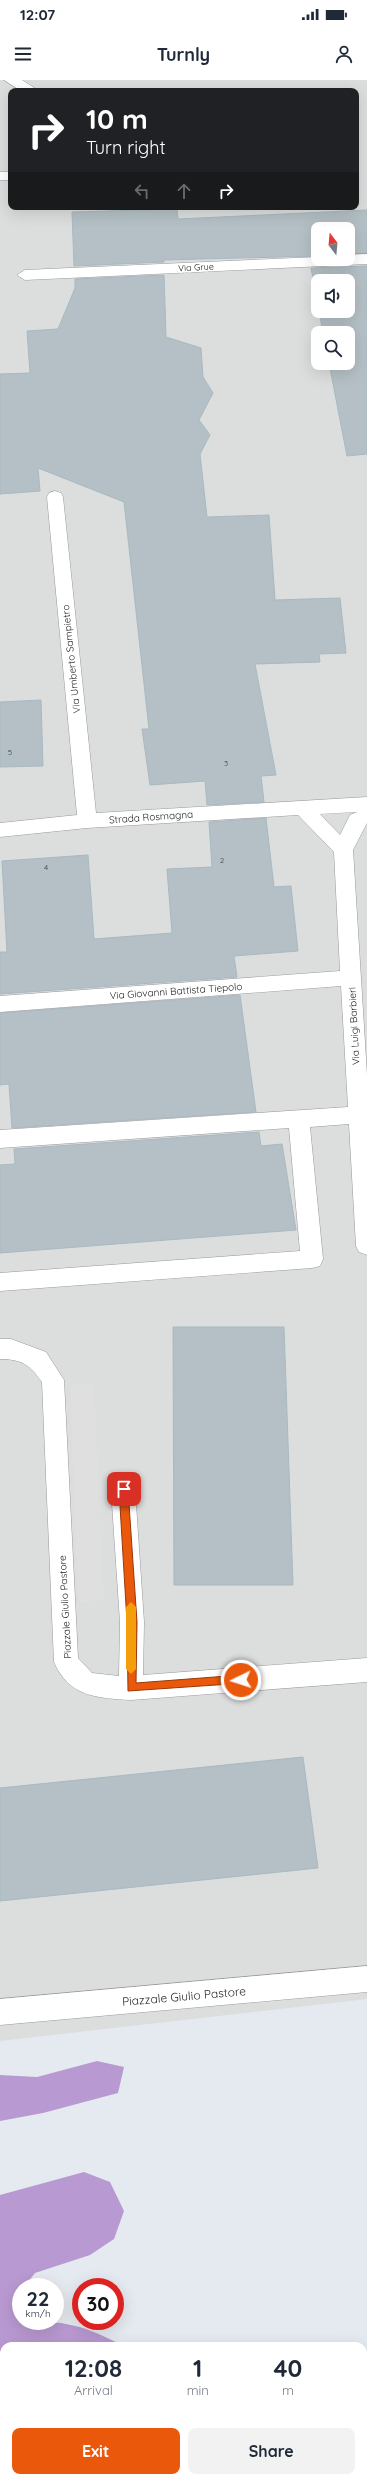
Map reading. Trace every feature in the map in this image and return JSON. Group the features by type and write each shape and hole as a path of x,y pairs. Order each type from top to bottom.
{"street":[{"path":"11,80 26,88"},
{"name":"Via Grue","path":"25,275 367,259"},
{"name":"Via Umberto Sampietro","path":"55,497 87,821"},
{"name":"Strada Rosmagna","path":"0,830 87,821 367,804"},
{"path":"303,808 343,850"},
{"name":"Via Luigi Barbieri","path":"367,815 357,820 343,850 367,1246"},
{"name":"Via Giovanni Battista Tiepolo","path":"0,1004 351,978"},
{"path":"0,1139 359,1115"},
{"path":"0,1282 312,1259 300,1120"},
{"name":"Piazzale Giulio Pastore","path":"0,1349 11,1348 38,1359 53,1380 66,1662 85,1683 108,1687 131,1688 367,1670"},
{"path":"124,1489 132,1622 131,1688"},
{"name":"Piazzale Giulio Pastore","path":"0,2012 367,1979"}],"shaded area":[{"path":"0,80 367,80 367,1999 0,2041"},
{"path":"94,1384 104,1600 78,1602 70,1385"},
{"path":"97,2061 124,2067 118,2093 43,2113 0,2121 0,2075 37,2077"},
{"path":"84,2172 110,2182 124,2211 114,2239 90,2255 35,2273 31,2278 12,2278 12,2330 64,2330 64,2323 72,2325 72,2330 88,2330 116,2342 0,2342 0,2195"}],"building":[{"path":"177,210 178,219 367,210 367,253 355,254 355,222 311,222 311,256 164,260 164,262 74,266 72,212"},
{"path":"367,266 367,454 347,456 330,370 355,370 355,326 322,326 320,318 355,318 355,274 312,274 311,268"},
{"path":"164,275 166,337 201,348 203,377 213,393 199,420 210,435 200,454 207,517 269,515 275,600 340,598 346,653 319,654 320,662 255,664 276,775 261,776 264,802 207,805 205,781 150,785 142,729 149,729 124,502 38,468 40,491 0,494 0,374 30,373 27,331 58,329 75,288 75,279"},
{"path":"41,700 43,766 0,767 0,702"},
{"path":"266,818 274,887 291,886 298,951 234,956 237,977 0,994 0,952 7,952 2,861 88,855 94,939 172,933 167,869 212,867 209,822"},
{"path":"240,995 256,1112 12,1128 9,1084 0,1085 0,1013"},
{"path":"259,1132 261,1146 282,1144 296,1230 0,1253 0,1165 15,1164 14,1149"},
{"path":"173,1327 284,1327 293,1585 174,1585"},
{"path":"303,1757 318,1868 0,1901 0,1788"}],"slow traffic":[{"path":"131,1607 131,1669"}],"route":[{"path":"124,1489 132,1622 131,1688 241,1680"}]}
